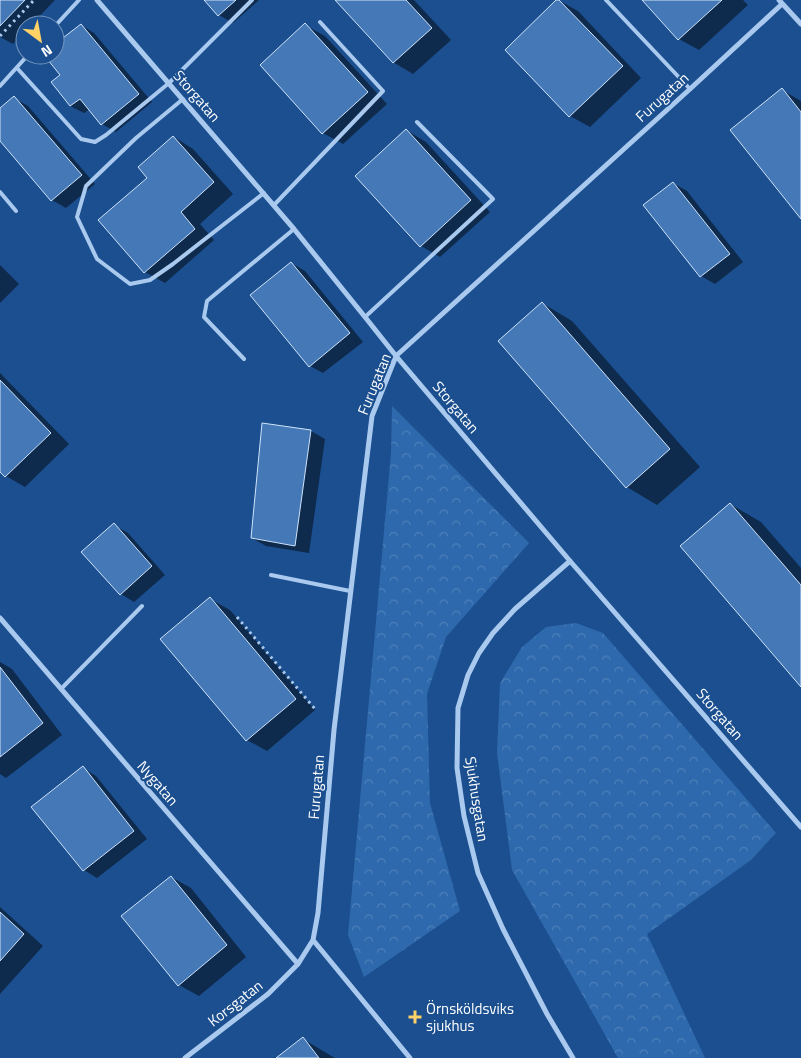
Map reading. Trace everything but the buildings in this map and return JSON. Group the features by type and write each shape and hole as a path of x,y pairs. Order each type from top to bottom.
{"street":[{"name":"Storgatan","path":"97,0 264,193 396,356 570,561 801,827"},
{"name":"Furugatan","path":"298,964 313,940 318,913 334,730 372,416 396,356 690,89 780,2"},
{"path":"780,2 801,24"},
{"name":"Sjukhusgatan","path":"570,561 515,610 493,633 479,654 468,675 458,708 457,768 464,816 478,874 547,1014 573,1058"},
{"name":"Nygatan","path":"0,618 298,964"},
{"path":"313,940 410,1058"},
{"name":"Korsgatan","path":"185,1058 268,994 298,964"}],"lane":[{"path":"65,15 79,0"},
{"path":"17,68 81,139 96,142 169,83 252,0"},
{"path":"606,0 690,89"},
{"path":"274,205 383,91 320,22"},
{"path":"0,86 20,65"},
{"path":"183,99 136,138 86,186 77,217 97,259 130,284 150,280 264,193"},
{"path":"365,316 493,199 417,122"},
{"path":"0,192 16,211"},
{"path":"244,359 204,317 207,302 294,229"},
{"path":"271,575 350,591"},
{"path":"61,689 142,606"}],"path":[{"path":"0,36 34,0"},
{"path":"237,617 334,730"}],"green space":[{"path":"392,406 529,543 446,637 427,694 430,803 460,911 364,977 348,935 391,453"},
{"path":"576,623 603,633 776,833 751,860 647,934 705,1058 618,1058 512,870 497,753 500,683 522,647 546,627"}],"place":[{"name":"Örnsköldsviks sjukhus","path":"415,1017"}]}
